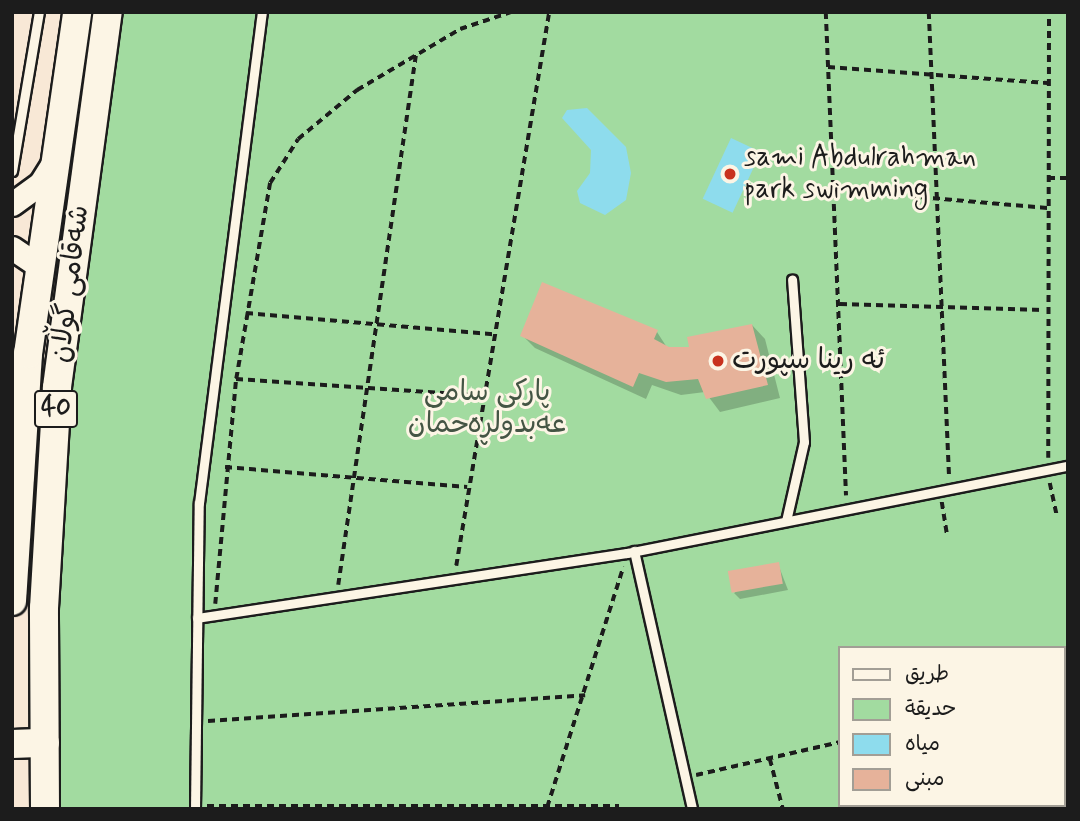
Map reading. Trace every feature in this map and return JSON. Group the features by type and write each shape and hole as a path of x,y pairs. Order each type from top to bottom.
{"main road":[{"name":"شەقامی گوڵان","path":"12,601 28,354 78,12"},
{"name":"شەقامی گوڵان","path":"45,809 44,608 57,387 108,12"},
{"path":"12,744 45,743"}],"street":[{"path":"12,204 40,184 56,157"},
{"path":"12,248 40,267"}],"lane":[{"path":"12,171 39,12"},
{"path":"195,808 192,722 206,420 262,12"},
{"path":"786,521 804,442 792,279"},
{"path":"197,618 335,601 631,552 1068,466"},
{"path":"631,552 692,809"}],"path":[{"path":"215,616 225,467 236,379 270,183 298,139 416,53 510,12"},
{"path":"454,580 549,12"},
{"path":"827,12 837,190 846,509"},
{"path":"929,12 943,309 944,489 947,535"},
{"path":"1049,12 1044,310 1048,472 1057,516"},
{"path":"335,601 380,324 416,53"},
{"path":"828,67 1047,83"},
{"path":"1048,178 1068,178"},
{"path":"837,190 1047,208"},
{"path":"840,304 1044,310"},
{"path":"246,313 494,334"},
{"path":"236,379 483,396"},
{"path":"225,467 468,487"},
{"path":"546,808 631,552"},
{"path":"192,722 585,695"},
{"path":"685,777 838,742"},
{"path":"770,759 783,809"},
{"path":"195,808 620,806"}],"green space":[{"name":"پارکی سامی عەبدولڕەحمان","path":"109,12 1068,12 1068,809 57,809 57,387"}],"water":[{"path":"587,108 626,147 631,173 626,200 605,215 580,203 577,191 590,173 591,150 562,118 567,110"},
{"path":"731,138 761,152 733,213 703,199"}],"building":[{"path":"542,282 658,330 654,339 669,347 689,347 687,337 752,324 768,385 706,399 698,379 666,382 639,373 633,387 520,336"},
{"path":"779,562 783,584 732,593 728,571"},
{"path":"938,807 1012,807 1012,809"}],"place":[{"name":"sami Abdulrahman park swimming","path":"730,174"},
{"name":"ئه رينا سپورت","path":"718,361"}]}
